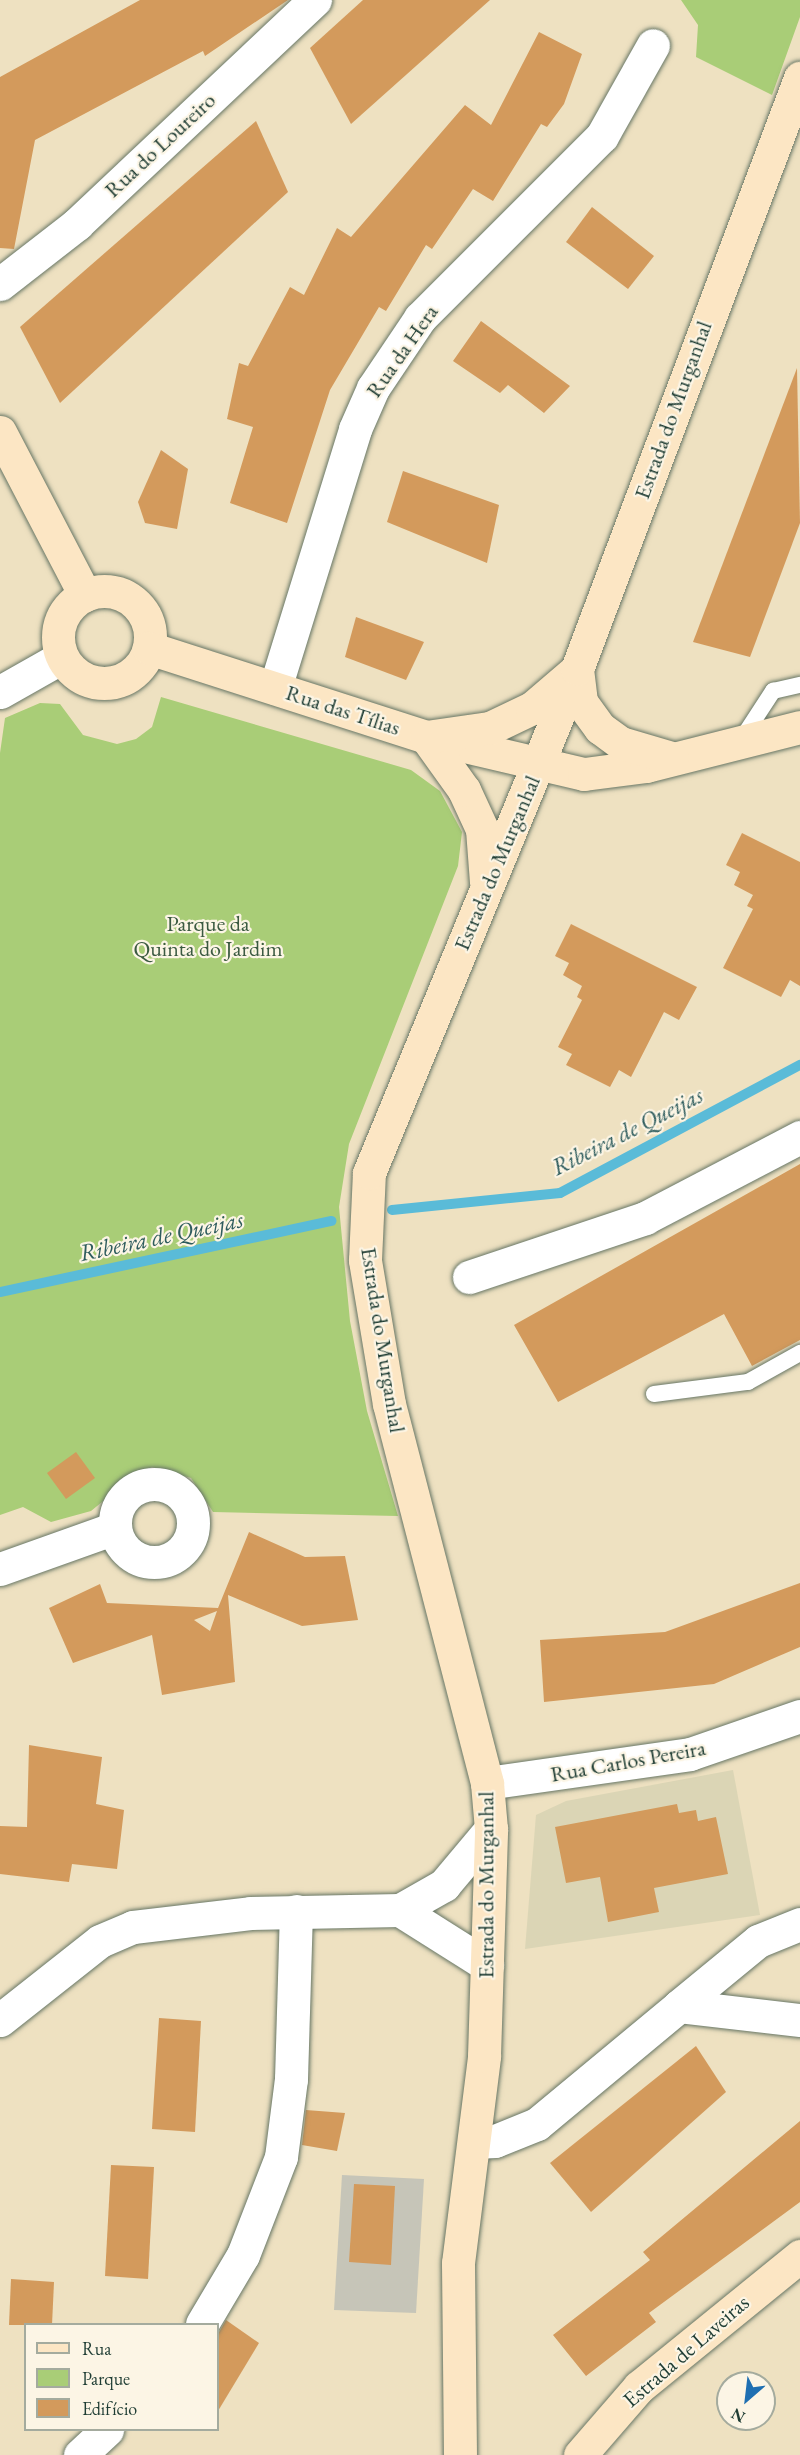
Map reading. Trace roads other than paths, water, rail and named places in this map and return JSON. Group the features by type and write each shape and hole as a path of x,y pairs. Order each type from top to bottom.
{"street":[{"name":"Rua do Loureiro","path":"0,284 76,224 315,0"},
{"name":"Rua da Hera","path":"275,688 355,429 373,388 420,318 602,136 653,45"},
{"name":"Estrada do Murganhal","path":"460,2455 458,2263 475,2142 488,1965 491,1829 487,1783 389,1404 365,1260 369,1173 577,669 800,78"},
{"path":"0,432 85,595"},
{"path":"114,592 139,606 149,626 149,648 136,671 111,683 82,678 62,657 61,621 85,595 114,592"},
{"name":"Rua das Tílias","path":"149,648 426,737 538,766 613,773 800,727"},
{"path":"0,692 62,657"},
{"path":"486,885 482,829 464,790 426,737 490,729 532,708 577,669"},
{"path":"577,669 581,702 600,728 621,744 676,759"},
{"path":"469,1277 645,1218 800,1137"},
{"path":"0,1569 115,1528"},
{"name":"Rua Carlos Pereira","path":"487,1783 690,1754 800,1716"},
{"path":"0,2020 91,1947 133,1927 296,1911 400,1910 444,1885 491,1829"},
{"path":"400,1910 488,1965"},
{"path":"203,2323 243,2255 281,2157 291,2079 296,1911"},
{"path":"475,2142 506,2138 537,2124 758,1941 800,1924"},
{"path":"679,2007 800,2020"},
{"name":"Estrada de Laveiras","path":"580,2455 639,2387 800,2256"},
{"path":"80,2455 105,2431"}],"lane":[{"path":"741,742 773,691 800,685"},
{"path":"654,1394 748,1382 800,1353"}],"waterway":[{"name":"Ribeira de Queijas","path":"392,1210 560,1193 800,1065"},
{"name":"Ribeira de Queijas","path":"0,1292 331,1221"}],"park label":[{"name":"Parque da Quinta do Jardim","path":"208,936"}]}
